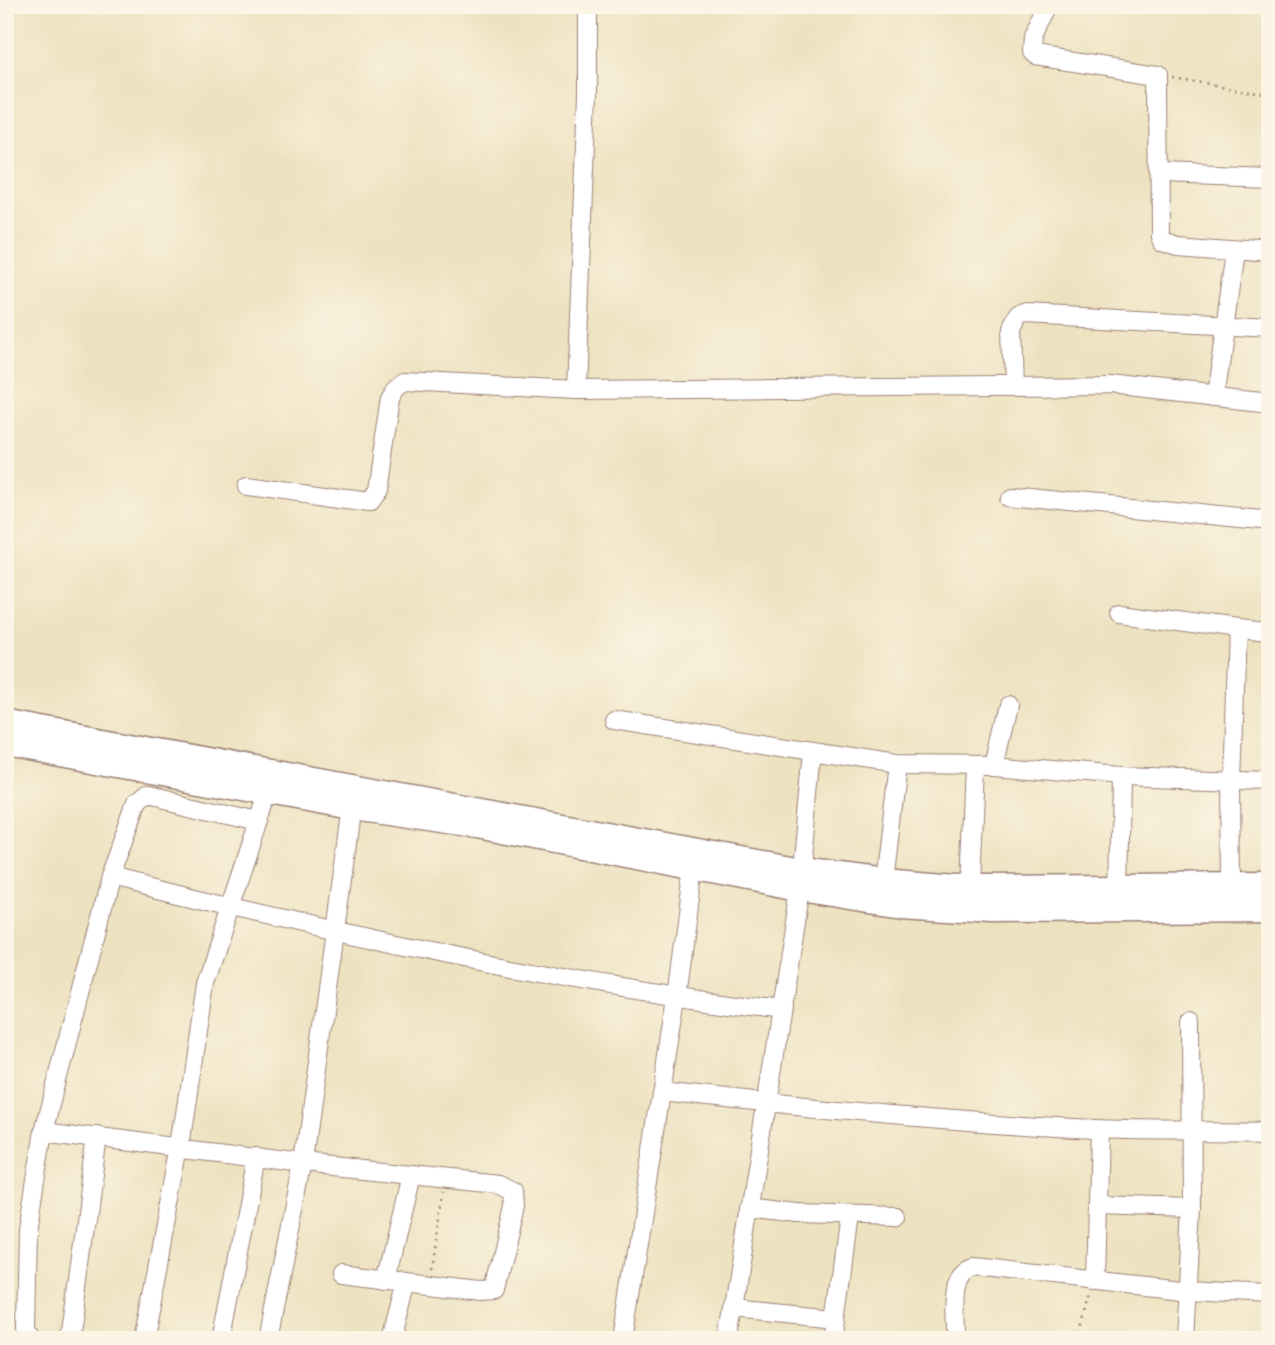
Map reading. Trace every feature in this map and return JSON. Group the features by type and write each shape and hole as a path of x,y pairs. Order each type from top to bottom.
{"main road":[{"path":"5,723 354,797 477,826 694,868 801,879 883,881 1270,909"},
{"path":"5,744 269,791 354,797 801,879 901,905 993,911 1232,887 1270,886"}],"street":[{"path":"576,390 588,94 588,5"},
{"path":"1049,5 1033,39 1032,53 1035,56 1158,75 1159,233 1162,239 1178,244 1270,251"},
{"path":"1159,174 1270,178"},
{"path":"1213,397 1234,250"},
{"path":"1013,384 1011,331 1018,318 1025,316 1270,328"},
{"path":"246,485 368,502 376,491 390,397 397,386 405,381 576,390 1110,385 1270,403"},
{"path":"1010,496 1270,522"},
{"path":"1119,612 1270,632"},
{"path":"1232,887 1231,782 1236,629"},
{"path":"994,765 1008,705"},
{"path":"614,720 897,764 994,765 1121,776 1231,782 1270,781"},
{"path":"729,1340 801,879 813,751"},
{"path":"883,881 897,764"},
{"path":"970,888 975,766"},
{"path":"1119,900 1121,776"},
{"path":"144,1340 181,1147 205,983 269,791"},
{"path":"30,1340 26,1329 26,1253 44,1131 110,877 137,804 148,795 258,821"},
{"path":"268,1340 303,1164 354,797"},
{"path":"623,1340 677,997 694,868"},
{"path":"110,877 335,933 677,997 782,1010"},
{"path":"1185,1340 1192,1209 1191,1022"},
{"path":"662,1092 766,1104 1099,1130 1270,1130"},
{"path":"1095,1282 1099,1130"},
{"path":"44,1131 509,1187 515,1197 495,1290 341,1274"},
{"path":"69,1340 97,1137"},
{"path":"221,1340 256,1157"},
{"path":"386,1280 411,1175"},
{"path":"1097,1206 1192,1209"},
{"path":"749,1208 849,1217 898,1217"},
{"path":"833,1340 849,1217"},
{"path":"956,1340 957,1280 970,1268 1189,1291 1270,1295"},
{"path":"392,1340 407,1282"},
{"path":"734,1308 836,1318"}],"path":[{"path":"1158,75 1270,93"},
{"path":"430,1285 446,1179"},
{"path":"1079,1340 1095,1282"}]}
